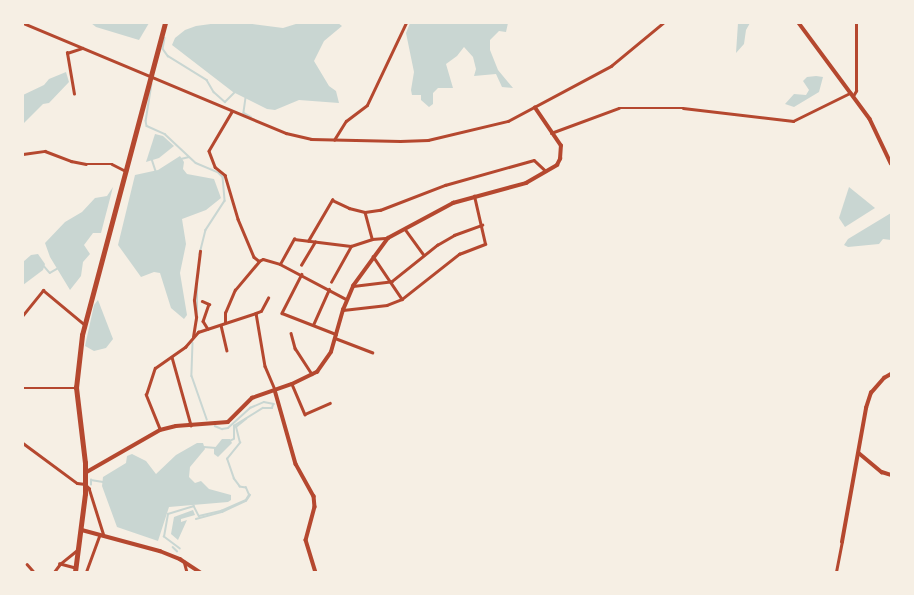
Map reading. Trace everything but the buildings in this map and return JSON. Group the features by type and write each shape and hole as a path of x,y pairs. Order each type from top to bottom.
{"main road":[{"path":"75,570 82,530 85,484 76,388 85,324 165,23"}],"street":[{"path":"334,140 346,121 357,115 367,105 406,23"},
{"path":"23,24 150,76 232,112 286,133 311,139 428,140 508,121 535,108 611,66 663,23"},
{"path":"799,23 870,119 891,163"},
{"path":"551,133 619,108 683,108 793,121 852,95 856,91 856,23"},
{"path":"74,94 67,53 83,48"},
{"path":"85,473 160,430 191,425 228,422 248,400 313,375 328,358 346,299 353,286 373,256 388,238 441,208 474,196 526,183 556,165 562,153 561,146 535,108"},
{"path":"232,112 209,151 215,167 225,175 238,219 254,257 259,261"},
{"path":"23,154 45,151 71,161 86,164 112,164 126,170"},
{"path":"308,241 332,200 349,208 365,212 395,206 445,185 534,160 547,171"},
{"path":"343,310 387,305 402,299 459,254 485,244 482,225 474,196"},
{"path":"365,212 372,239"},
{"path":"353,286 392,281 424,255 454,235 482,225"},
{"path":"404,229 424,255"},
{"path":"280,264 294,239 351,246 372,239 388,238"},
{"path":"301,264 315,242"},
{"path":"330,282 351,246"},
{"path":"193,338 196,317 194,300 200,251"},
{"path":"373,256 392,281 402,299"},
{"path":"225,323 225,313 234,290 259,261 263,259 280,264 302,274 346,299"},
{"path":"302,274 282,313 372,352"},
{"path":"312,325 329,289"},
{"path":"23,315 43,290 85,324"},
{"path":"160,430 146,395 155,368 172,357 198,332 261,311 268,298"},
{"path":"202,301 209,304 203,321 208,329"},
{"path":"256,313 265,366 275,390 296,464 314,496 315,507 306,540 316,572"},
{"path":"221,325 227,350"},
{"path":"291,333 295,348 313,375"},
{"path":"172,357 191,425"},
{"path":"836,572 865,415 871,394 884,378 891,374"},
{"path":"292,384 305,414 330,403"},
{"path":"23,388 76,388"},
{"path":"23,443 77,483 85,484 89,488 102,536 86,572"},
{"path":"859,453 882,472 891,475"},
{"path":"82,530 160,551 184,560 200,572"},
{"path":"54,572 60,564 79,548"},
{"path":"184,560 186,572"},
{"path":"27,564 34,572"},
{"path":"60,564 75,570"}],"shaded area":[{"path":"91,23 149,23 139,40 96,27"},
{"path":"218,23 245,23 283,28 299,23 338,23 342,26 324,41 314,61 329,86 336,91 339,103 299,100 275,110 267,109 233,92 172,45 175,38 185,30 196,26"},
{"path":"410,23 508,23 506,32 499,31 490,40 490,50 498,70 513,88 502,87 496,74 474,76 476,69 473,57 464,47 457,56 446,64 453,88 438,88 433,93 433,104 429,107 421,100 421,95 412,95 411,90 414,72 406,33"},
{"path":"738,23 750,23 746,30 744,44 736,53"},
{"path":"66,72 69,82 49,103 43,104 23,124 23,95 44,85 49,79"},
{"path":"807,77 823,77 819,92 794,107 785,104 794,94 806,95 809,90 803,81"},
{"path":"155,134 163,136 174,146 159,158 146,162"},
{"path":"180,156 184,162 183,169 187,174 214,179 221,198 206,210 182,219 186,244 180,273 187,315 184,319 171,308 160,273 154,272 141,277 118,245 135,175 158,170"},
{"path":"113,187 101,233 93,233 84,245 90,254 83,262 81,276 70,290 50,257 45,243 65,222 82,212 95,198 107,196"},
{"path":"849,187 875,208 845,227 839,218"},
{"path":"891,213 891,240 883,239 879,244 848,247 844,245 848,239"},
{"path":"38,254 45,264 43,270 23,285 23,262 31,255"},
{"path":"98,300 113,339 106,348 94,351 85,346 94,305"},
{"path":"222,439 230,439 232,443 218,457 214,454 214,449"},
{"path":"197,443 203,443 205,449 190,467 189,477 195,483 201,481 209,489 231,495 231,500 228,502 169,507 158,541 117,527 102,486 103,477 126,463 127,456 132,454 146,461 156,474 176,455"},
{"path":"193,510 195,515 181,519 181,522 187,520 178,540 171,534 174,517"}],"waterway":[{"path":"165,38 163,49 168,56 207,80 214,92 225,102 235,92"},
{"path":"152,84 146,121 147,126 165,134 196,163 219,173 223,177 225,201 206,230 200,254"},
{"path":"246,98 244,113 251,117"},
{"path":"181,159 189,157"},
{"path":"152,159 156,171"},
{"path":"198,278 199,262"},
{"path":"44,266 50,273 57,269"},
{"path":"197,283 197,321"},
{"path":"193,343 192,376 207,419"},
{"path":"215,426 222,429 228,428 250,408 264,402 274,404"},
{"path":"230,441 234,439 234,426 263,408 272,408 273,405"},
{"path":"180,549 164,537 168,514 194,506 199,516 221,511 246,500 249,495 246,488 240,487 234,479 227,459 240,443 236,427 246,419"},
{"path":"204,447 216,448"},
{"path":"91,485 91,480 103,482"},
{"path":"196,519 222,512 246,501 250,495"},
{"path":"173,547 177,551"}]}
